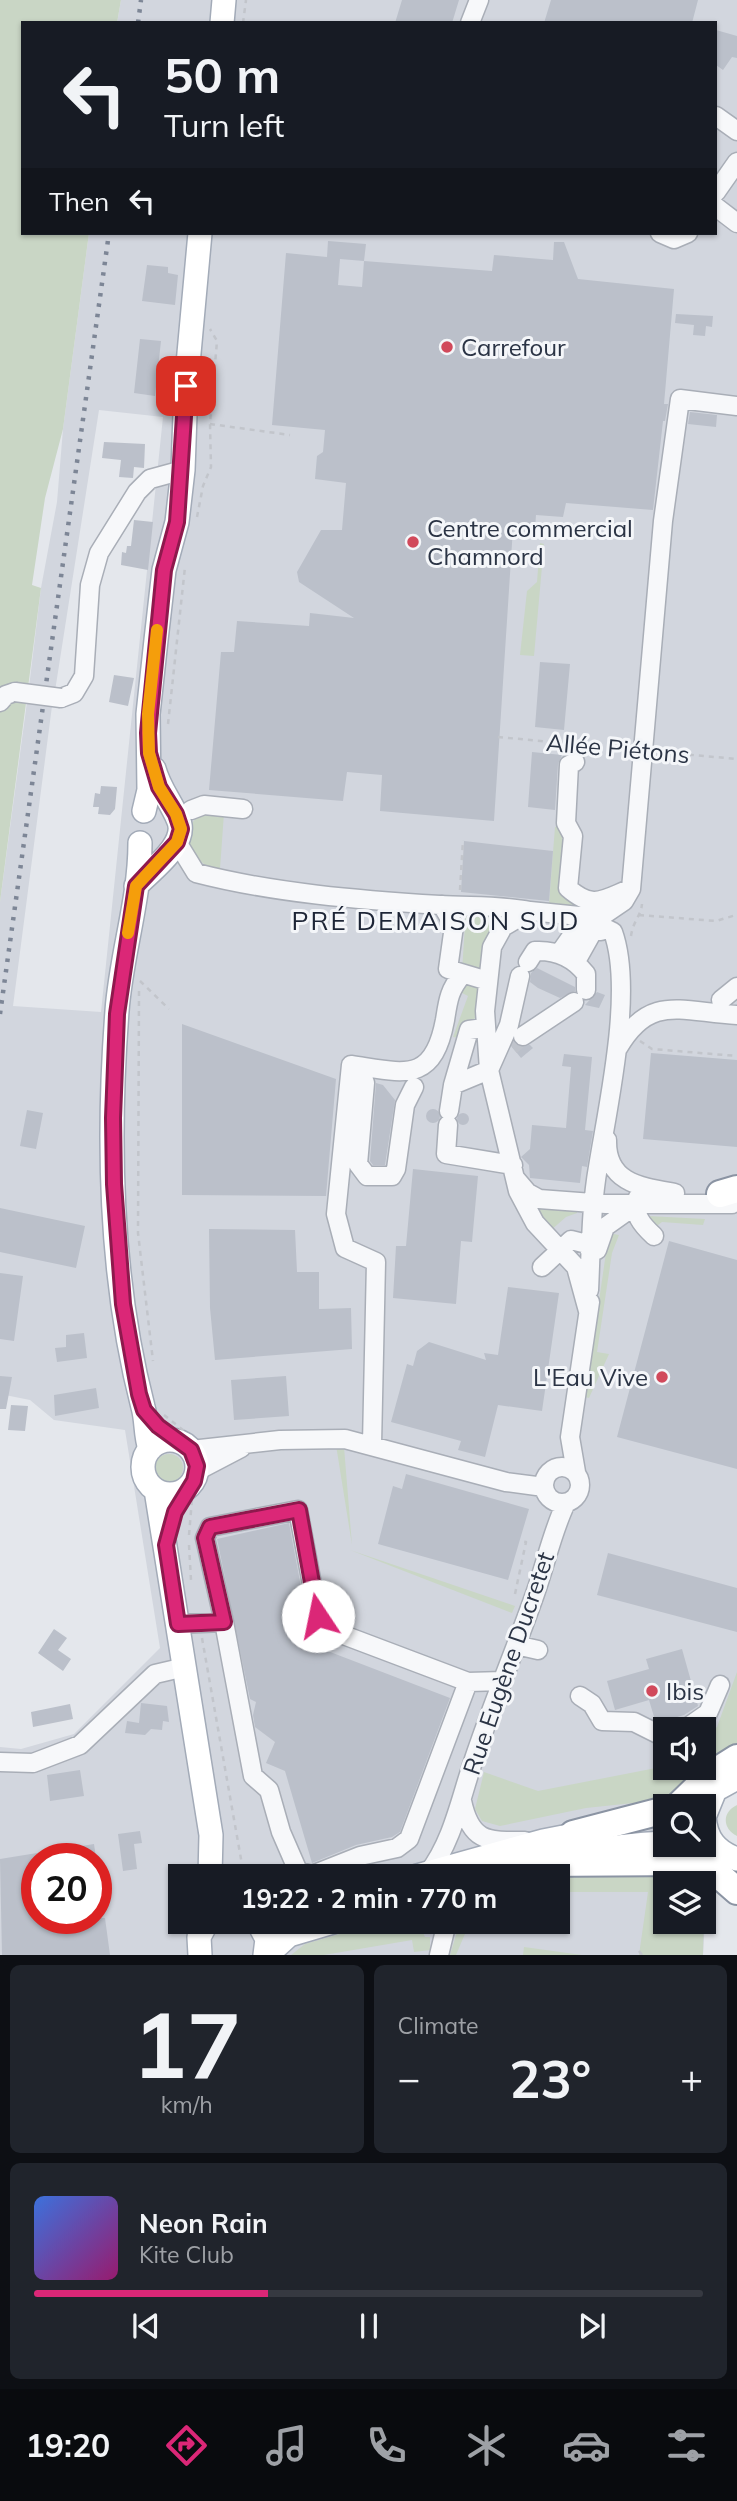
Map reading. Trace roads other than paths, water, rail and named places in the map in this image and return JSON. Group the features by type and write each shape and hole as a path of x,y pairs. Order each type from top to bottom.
{"highway":[{"path":"690,1794 710,1775 737,1758"},
{"path":"573,1834 653,1813"},
{"path":"539,1852 690,1862 713,1870 737,1891"}],"main road":[{"path":"222,21 224,0"},
{"path":"196,1459 158,1426 127,1338 120,1275 113,1132 117,1014 141,843 136,822 144,810 149,789 148,714 162,593 177,522 183,470 186,386 200,235"},
{"path":"136,886 175,844 180,823 181,810 159,787 149,753"},
{"path":"144,810 158,805 181,810"},
{"path":"141,843 155,851 175,844"},
{"path":"152,1411 144,1430 149,1449 143,1470 145,1478 156,1490 166,1545 188,1624 185,1667 211,1835 210,1864"},
{"path":"149,1449 162,1441 196,1459"},
{"path":"156,1490 176,1494 196,1459"},
{"path":"166,1545 175,1512 196,1459"},
{"path":"713,1794 737,1778"},
{"path":"512,1864 573,1834 653,1824"},
{"path":"211,1835 222,1864"},
{"path":"476,1864 539,1852 653,1844"},
{"path":"200,1955 201,1934"},
{"path":"264,1934 267,1939 266,1955"},
{"path":"266,1955 292,1934"}],"street":[{"path":"471,21 479,0"},
{"path":"717,117 737,131"},
{"path":"717,191 737,162"},
{"path":"717,208 737,223"},
{"path":"665,235 674,239 683,235"},
{"path":"575,962 599,918 624,901 631,889 663,521 680,399 737,406"},
{"path":"8,697 61,698 74,692 84,676 90,585 99,553 137,492 150,479 183,470"},
{"path":"575,762 569,765 566,789 566,823 573,836 568,888 581,900 599,903 631,889"},
{"path":"181,810 204,805 243,809"},
{"path":"175,844 196,873 236,883 446,912 465,904 530,911 609,928 620,952 616,1051 593,1203 588,1311"},
{"path":"530,911 503,927 492,947 484,1028 489,1070 524,1208 580,1276 588,1311"},
{"path":"446,912 454,926 448,969 488,981"},
{"path":"559,954 593,926"},
{"path":"453,1085 489,1070 511,1044 580,996 586,974 575,962 552,950 535,951 524,969 509,1025 511,1044"},
{"path":"372,1444 376,1262 345,1248 336,1214 351,1066 401,1072 419,1069 440,1046 450,989 462,975"},
{"path":"729,996 737,987"},
{"path":"616,1051 630,1027 653,1010 737,1014"},
{"path":"484,1028 469,1030 453,1085 446,1154 513,1171 528,1193 539,1199 636,1205 732,1198"},
{"path":"358,1066 365,1083 358,1164 366,1176 392,1175 396,1169 405,1105 414,1087"},
{"path":"608,1110 607,1153 623,1180 637,1186 675,1193 732,1198"},
{"path":"555,1468 570,1437 600,1234 614,1219 636,1205 644,1194 675,1193"},
{"path":"636,1205 639,1220 654,1236"},
{"path":"580,1276 549,1269 560,1250 571,1240 587,1244 591,1253"},
{"path":"196,1459 247,1445 319,1438 372,1444 553,1496 575,1498 580,1488 570,1437"},
{"path":"553,1496 547,1474 555,1468 566,1466 576,1472"},
{"name":"Rue Eugène Ducretet","path":"432,1864 442,1852 462,1801 539,1584 555,1526 553,1496"},
{"path":"468,1682 409,1839 397,1848 360,1856 312,1875 298,1871 281,1832 269,1790 253,1776 205,1538 210,1527 299,1510 318,1616 325,1628 468,1682 503,1681"},
{"path":"188,1624 224,1622"},
{"path":"516,1645 538,1650"},
{"path":"0,1762 33,1763 80,1745 155,1674 185,1667"},
{"path":"702,1717 708,1713 720,1685"},
{"path":"580,1696 592,1704 602,1721 634,1722 653,1732"},
{"name":"Rue Eugène Ducretet","path":"462,1801 466,1818 480,1837 539,1852"},
{"path":"439,1955 440,1934"}],"tunnel":[{"path":"511,1046 523,1036"}],"railway":[{"path":"138,21 141,0"},
{"path":"0,1014 109,235"}],"place":[{"name":"Carrefour","path":"447,347"},
{"name":"Centre commercial Chamnord","path":"413,542"},
{"name":"L'Eau Vive","path":"662,1377"},
{"name":"Ibis","path":"652,1691"}],"district":[{"name":"PRÉ DEMAISON SUD","path":"436,920"}]}
